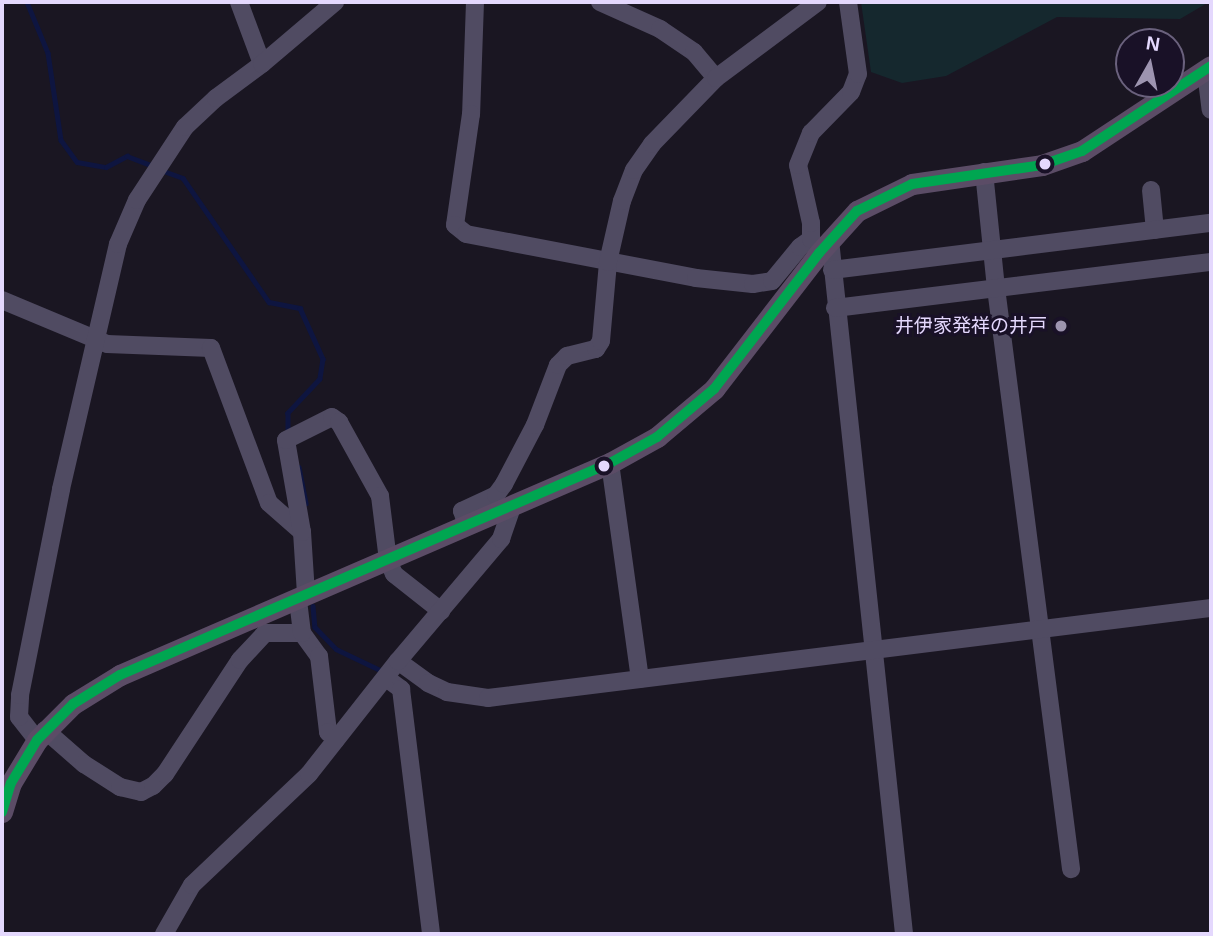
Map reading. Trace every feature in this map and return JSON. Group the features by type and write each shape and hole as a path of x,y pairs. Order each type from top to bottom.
{"main road":[{"path":"2,812 11,783 41,735 74,704 120,675 610,463 664,432 714,389 857,211 912,184 1042,165 1083,151 1209,69"}],"street":[{"path":"239,2 262,64"},
{"path":"302,633 265,633 240,660 165,774 141,792 107,780 19,717 20,695 58,501 118,244 137,200 185,127 216,98 262,64 335,2"},
{"path":"475,2 471,114 456,225 466,234 608,262 753,284 772,281 800,247 823,251 992,249 1211,223"},
{"path":"600,2 660,29 694,52 716,78"},
{"path":"467,526 461,511 496,495 504,484 535,425 558,365 567,356 596,349 601,341 608,262 622,201 634,170 652,144 716,78 818,2"},
{"path":"848,2 858,74 851,92 811,133 798,165 811,223 823,251 835,307 904,934"},
{"path":"1209,69 1211,110"},
{"path":"984,172 996,288 1071,869"},
{"path":"1150,190 1155,230"},
{"path":"835,307 1211,262"},
{"path":"2,300 117,346 211,348 269,503 302,532"},
{"path":"336,740 328,732 319,656 302,633 302,532 286,440 332,417 339,422 380,496 388,559 394,574 441,611"},
{"path":"610,463 640,679"},
{"path":"164,934 192,885 309,774 398,661 501,539 513,505"},
{"path":"398,661 428,683 447,692 488,698 1211,608"},
{"path":"386,678 401,689 431,934"}],"shaded area":[{"path":"861,2 1209,2 1180,19 1057,17 946,76 902,83 871,72"}],"waterway":[{"path":"27,2 48,53 61,140 77,162 106,167 127,156 153,166"},
{"path":"161,170 183,178 269,302 300,308 323,359 320,379 288,413 288,432"},
{"path":"299,467 306,503"},
{"path":"313,606 315,627 336,649 384,672"}],"transit line":[{"path":"2,812 11,783 37,740 73,704 120,675 610,463 657,437 714,389 819,253 857,211 912,184 1042,165 1082,151 1211,66"}],"place":[{"name":"井伊家発祥の井戸","path":"1061,326"}]}
